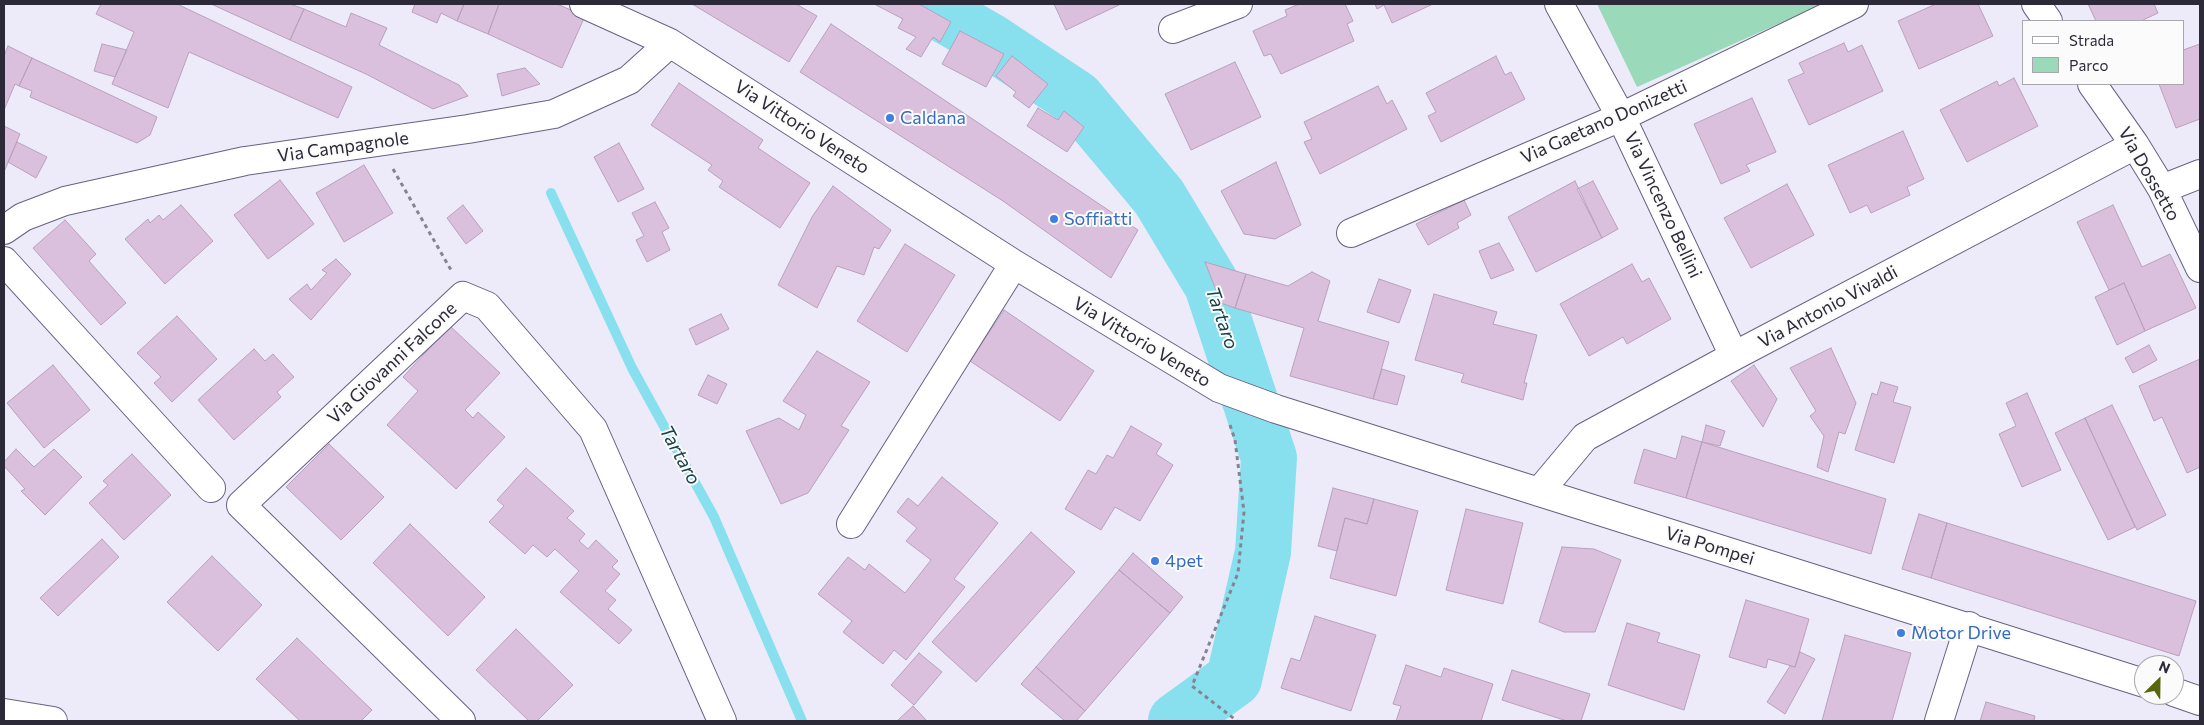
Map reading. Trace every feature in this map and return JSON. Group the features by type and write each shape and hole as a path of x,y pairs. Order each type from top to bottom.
{"street":[{"name":"Via Vittorio Veneto","path":"584,4 670,43 1014,264 1219,388 1276,409"},
{"path":"1172,29 1238,4"},
{"name":"Via Vincenzo Bellini","path":"1559,4 1621,117 1734,356"},
{"name":"Via Gaetano Donizetti","path":"1351,233 1621,117 1854,4"},
{"path":"2036,4 2047,20"},
{"name":"Via Campagnole","path":"4,230 23,217 65,201 245,161 468,129 554,114 629,80 670,43"},
{"name":"Via Dossetto","path":"2093,85 2135,145 2162,189 2200,268"},
{"name":"Via Antonio Vivaldi","path":"1539,492 1585,437 1734,356 2135,145"},
{"path":"2162,189 2200,174"},
{"path":"4,261 211,488"},
{"path":"851,524 1014,264"},
{"name":"Via Giovanni Falcone","path":"461,721 241,505 462,296 487,306 593,429 722,721"},
{"name":"Via Pompei","path":"1276,409 1969,626 2134,680"},
{"path":"1939,721 1969,626"},
{"path":"2184,695 2200,701"},
{"path":"4,712 53,721"}],"path":[{"path":"1219,388 1235,440 1244,512 1238,573 1192,686 1237,721"}],"green space":[{"path":"1597,4 1823,4 1637,87"}],"building":[{"path":"101,4 177,4 352,87 338,118 189,52 168,108 112,84 134,32 96,14"},
{"path":"211,4 290,4 304,9 290,40"},
{"path":"415,4 464,4 457,21 441,13 437,23 412,12"},
{"path":"464,4 499,4 488,34 457,21"},
{"path":"499,4 557,4 585,16 562,68 488,34"},
{"path":"692,4 796,4 817,16 789,62"},
{"path":"877,4 919,4 951,22 940,42 933,37 921,57 906,49 916,37 898,28 903,19"},
{"path":"1054,4 1121,4 1066,30"},
{"path":"1299,4 1345,4 1353,21 1347,24 1354,41 1281,74 1271,54 1264,56 1253,31 1287,16 1285,10"},
{"path":"1375,4 1433,4 1392,23 1384,5 1377,9"},
{"path":"1936,4 1978,4 1993,36 1919,69 1898,21"},
{"path":"2088,4 2154,4 2158,13 2143,20 2096,20"},
{"path":"304,9 346,27 351,13 387,28 379,45 459,85 468,96 433,109 366,74 290,40"},
{"path":"831,24 1138,230 1111,278 1003,201 800,72"},
{"path":"960,31 1004,54 986,87 942,64"},
{"path":"1844,43 1848,52 1862,45 1883,91 1809,125 1788,80 1804,73 1799,63"},
{"path":"102,44 127,50 115,77 94,71"},
{"path":"2200,44 2200,119 2176,128 2159,85 2184,85 2184,50"},
{"path":"8,46 32,58 19,86 15,84 4,110 4,56"},
{"path":"1012,56 1048,84 1029,108 1013,96 1016,92 996,76"},
{"path":"1496,56 1505,75 1511,72 1525,99 1441,142 1428,116 1436,112 1426,93"},
{"path":"32,58 157,117 150,135 137,143 30,97 32,91 19,86"},
{"path":"1235,62 1261,117 1191,150 1165,94"},
{"path":"525,68 540,84 502,96 497,74"},
{"path":"2014,78 2038,126 1967,162 1940,110 1997,81 1999,86"},
{"path":"679,83 763,140 758,148 810,183 780,228 719,187 723,181 708,170 712,165 651,125"},
{"path":"1378,86 1387,104 1392,100 1407,129 1320,174 1304,142 1312,139 1304,122"},
{"path":"1752,98 1776,152 1746,165 1750,171 1721,184 1694,124"},
{"path":"1038,108 1058,120 1064,111 1084,127 1067,152 1027,126"},
{"path":"4,126 20,134 4,172"},
{"path":"1903,131 1924,179 1907,187 1910,195 1871,213 1867,205 1850,213 1828,165"},
{"path":"17,142 47,157 36,178 8,162"},
{"path":"619,143 644,189 618,202 594,157"},
{"path":"1276,162 1301,225 1275,239 1244,234 1221,191"},
{"path":"364,165 393,213 344,242 316,193"},
{"path":"280,180 314,224 268,259 234,215"},
{"path":"1575,181 1602,238 1536,272 1508,217"},
{"path":"1593,181 1618,229 1602,238 1577,189"},
{"path":"1787,184 1814,235 1751,268 1724,218"},
{"path":"833,186 891,230 879,249 874,247 864,275 837,266 817,308 778,285 812,217"},
{"path":"1464,200 1471,215 1457,223 1459,228 1428,245 1416,224"},
{"path":"655,202 669,228 662,232 670,250 647,262 636,240 644,236 632,213"},
{"path":"181,205 213,241 165,284 125,239 148,219 150,223 159,215 163,220"},
{"path":"463,205 483,231 466,244 447,218"},
{"path":"2113,205 2142,267 2170,254 2196,308 2145,331 2124,283 2109,290 2077,222"},
{"path":"65,220 96,254 89,261 126,303 101,325 33,248"},
{"path":"1499,243 1514,270 1491,279 1479,251"},
{"path":"905,244 955,275 907,352 857,321"},
{"path":"336,259 351,274 311,320 289,299 307,284 311,290 327,273 322,270"},
{"path":"1205,262 1246,274 1235,308 1221,303"},
{"path":"1632,264 1642,282 1649,278 1671,319 1627,344 1623,337 1589,356 1560,304"},
{"path":"1312,272 1330,281 1318,321 1389,342 1373,399 1290,376 1304,328 1235,308 1246,274 1288,286"},
{"path":"1379,279 1411,290 1399,323 1367,312"},
{"path":"2124,283 2145,331 2117,345 2095,297"},
{"path":"1434,294 1497,312 1493,324 1537,335 1524,383 1527,383 1523,400 1461,382 1464,374 1415,360"},
{"path":"1004,310 1094,371 1060,421 970,361"},
{"path":"721,314 729,329 696,345 689,329"},
{"path":"177,316 217,359 172,402 154,383 161,377 137,353"},
{"path":"450,326 500,373 465,410 473,418 478,412 505,437 456,489 387,425 418,391 403,377"},
{"path":"2149,345 2157,360 2133,373 2125,358"},
{"path":"1831,348 1856,403 1845,434 1839,432 1828,472 1817,467 1824,436 1810,416 1816,411 1790,368"},
{"path":"254,349 265,361 273,354 294,377 277,392 281,397 234,440 198,400"},
{"path":"817,351 870,382 841,426 849,430 808,493 781,504 746,431 779,418 799,430 806,415 783,401"},
{"path":"2200,359 2200,467 2187,473 2162,417 2154,421 2139,386"},
{"path":"53,365 90,410 44,448 7,403"},
{"path":"1754,365 1777,399 1763,427 1731,381"},
{"path":"1382,369 1405,376 1397,405 1373,399"},
{"path":"708,375 727,384 717,404 698,395"},
{"path":"1881,382 1898,387 1893,402 1911,407 1894,463 1855,450 1872,393 1877,395"},
{"path":"2027,393 2061,470 2022,487 1999,434 2016,426 2006,403"},
{"path":"2112,405 2166,515 2137,530 2085,418"},
{"path":"2085,418 2135,527 2108,540 2055,433"},
{"path":"1706,425 1725,431 1720,446 1702,442"},
{"path":"1131,426 1162,444 1156,454 1173,465 1140,521 1115,507 1101,530 1065,509 1088,470 1096,474 1107,455 1113,458"},
{"path":"1682,436 1702,442 1686,498 1634,483 1644,449 1676,459"},
{"path":"1702,442 1886,499 1871,554 1686,498"},
{"path":"329,444 384,497 341,540 286,487"},
{"path":"16,449 34,467 54,449 82,477 45,515 21,491 25,489 4,466 4,462"},
{"path":"132,454 171,495 124,540 89,503 108,485 103,481"},
{"path":"526,468 574,511 567,518 585,534 579,541 588,549 596,540 618,561 612,567 620,574 605,591 616,600 608,609 632,630 619,644 560,592 579,571 555,549 547,557 533,545 525,554 489,522 504,506 497,500"},
{"path":"942,477 998,523 954,579 965,587 906,660 894,650 883,664 843,632 852,621 818,594 848,557 865,570 869,564 905,593 931,560 906,541 917,528 897,512 908,498 918,506"},
{"path":"1333,488 1374,499 1367,524 1345,518 1337,551 1318,546"},
{"path":"1374,499 1418,511 1396,596 1330,578 1345,518 1367,524"},
{"path":"1466,509 1523,523 1503,604 1446,590"},
{"path":"1919,514 1947,523 1931,578 1902,569"},
{"path":"1947,523 2196,601 2179,655 2176,655 1931,578"},
{"path":"410,524 485,597 448,636 373,563"},
{"path":"1031,532 1075,572 976,682 932,642"},
{"path":"102,539 119,557 58,616 40,598"},
{"path":"1562,547 1594,549 1621,560 1595,632 1564,632 1539,622"},
{"path":"1133,553 1183,597 1170,613 1119,570"},
{"path":"212,556 262,605 218,651 167,602"},
{"path":"1119,570 1170,613 1085,711 1036,667"},
{"path":"1746,600 1809,619 1795,667 1768,659 1766,668 1729,657"},
{"path":"1315,616 1376,635 1351,711 1281,688 1291,658 1300,661"},
{"path":"1627,623 1660,633 1657,642 1700,655 1684,710 1608,685"},
{"path":"516,629 573,685 537,721 529,721 476,670"},
{"path":"1845,635 1911,653 1892,721 1822,721"},
{"path":"297,638 372,710 361,721 300,721 256,679"},
{"path":"1800,652 1815,659 1785,714 1767,702 1790,666 1795,667"},
{"path":"919,653 942,672 914,705 891,685"},
{"path":"1406,665 1441,677 1444,668 1493,684 1481,721 1396,721 1401,706 1393,704"},
{"path":"1036,667 1085,711 1076,721 1065,721 1021,684"},
{"path":"1512,670 1590,694 1581,721 1567,721 1502,700"},
{"path":"1986,702 2035,716 2034,721 1980,721"},
{"path":"913,706 927,721 897,721"}],"waterway":[{"name":"Tartaro","path":"925,4 990,41 1076,98 1159,197 1212,285 1269,458 1263,552 1234,679 1176,721"},
{"name":"Tartaro","path":"551,193 632,368 714,517 802,721"}],"place":[{"name":"Caldana","path":"890,118"},
{"name":"Soffiatti","path":"1054,219"},
{"name":"4pet","path":"1155,561"},
{"name":"Motor Drive","path":"1901,633"}]}
